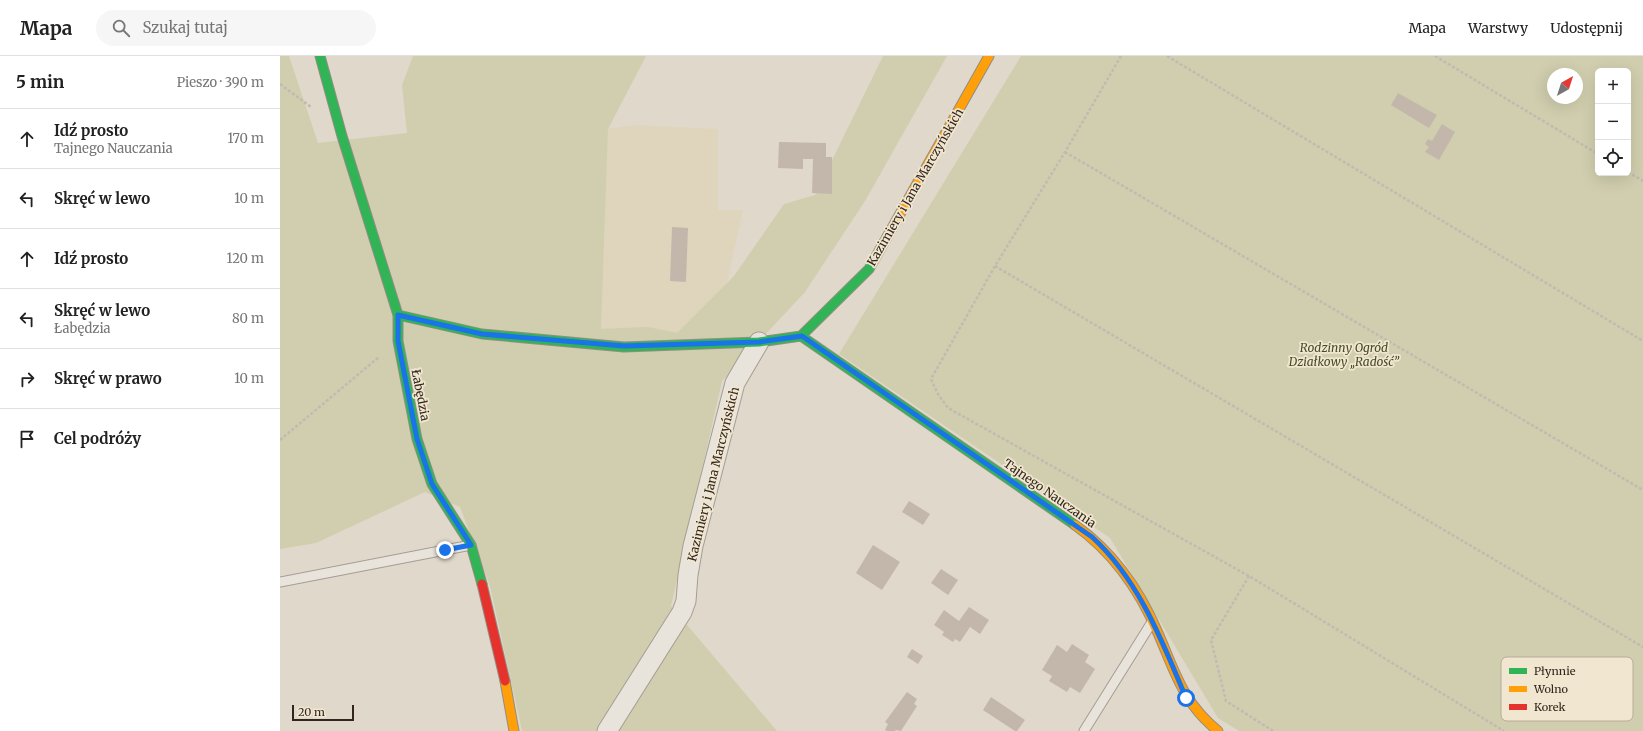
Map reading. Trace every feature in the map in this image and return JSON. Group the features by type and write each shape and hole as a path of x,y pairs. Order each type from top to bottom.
{"street":[{"name":"Łabędzia","path":"320,56 342,136 398,315 398,341 417,439 432,484 471,545 490,610 514,731"},
{"name":"Kazimiery i Jana Marczyńskich","path":"802,336 869,269 989,56"},
{"path":"398,315 482,334 624,346 759,342 802,336"},
{"name":"Tajnego Nauczania","path":"802,336 1092,537 1105,549 1119,566 1153,621 1186,698 1205,721 1218,731"},
{"name":"Kazimiery i Jana Marczyńskich","path":"607,731 682,612 686,601 688,575 693,546 735,383 759,342"}],"lane":[{"path":"280,582 471,545"},
{"path":"1084,731 1153,621"}],"path":[{"path":"1121,56 1065,152 995,266 931,379 938,394 948,408 1249,576 1504,731"},
{"path":"1166,56 1643,341"},
{"path":"1435,56 1595,152"},
{"path":"1065,152 1643,490"},
{"path":"1631,174 1643,180"},
{"path":"995,266 1643,647"},
{"path":"280,440 398,341"},
{"path":"1249,576 1211,640 1226,701 1274,731"}],"shaded area":[{"path":"635,125 718,129 718,210 743,210 715,336 601,329 608,129"}],"green space":[{"path":"280,56 289,56 318,143 407,133 402,85 413,56 646,56 608,129 601,329 648,327 677,333 734,276 784,204 815,195 883,56 947,56 865,201 805,292 722,381 671,606 777,731 522,731 490,586 460,507 425,492 316,543 280,549"},
{"name":"Rodzinny Ogród Działkowy „Radość”","path":"1021,56 1643,56 1643,731 1239,731 1218,718 1110,538 839,354"}],"building":[{"path":"1398,93 1437,115 1429,128 1391,105"},
{"path":"1442,124 1455,132 1439,160 1425,152 1429,147 1425,144 1428,139 1432,141"},
{"path":"779,142 826,143 826,157 832,157 832,194 812,193 813,159 803,159 803,169 778,168"},
{"path":"672,227 688,228 686,282 670,281"},
{"path":"909,501 930,514 923,525 902,512"},
{"path":"873,545 900,562 882,590 856,573"},
{"path":"941,569 958,580 948,595 931,583"},
{"path":"969,607 989,620 980,634 970,627 960,642 955,639 953,642 942,635 944,632 934,625 944,610 959,621"},
{"path":"1072,644 1089,655 1085,662 1095,669 1080,693 1070,687 1067,692 1049,681 1052,676 1042,670 1057,645 1067,652"},
{"path":"912,649 923,656 918,664 907,657"},
{"path":"907,692 917,699 914,704 917,706 901,731 885,730 888,724 885,722"},
{"path":"991,697 1025,720 1017,731 983,710"}],"traffic: fast":[{"path":"320,56 342,136 398,315 398,341 417,439 432,484 471,545 482,584"},
{"path":"398,315 482,334 624,347 759,342 801,336 869,269 887,237"},
{"path":"801,336 1075,525"}],"traffic: slow":[{"path":"887,237 989,56"},
{"path":"1075,525 1101,547 1134,587 1151,617 1181,686 1196,709 1218,731"},
{"path":"505,681 514,731"}],"traffic: jam":[{"path":"482,584 505,681"}],"route":[{"path":"445,550 471,545 432,484 417,439 398,341 398,315 482,334 624,346 759,342 802,336 1092,537 1105,549 1119,566 1151,617 1186,698"}]}
